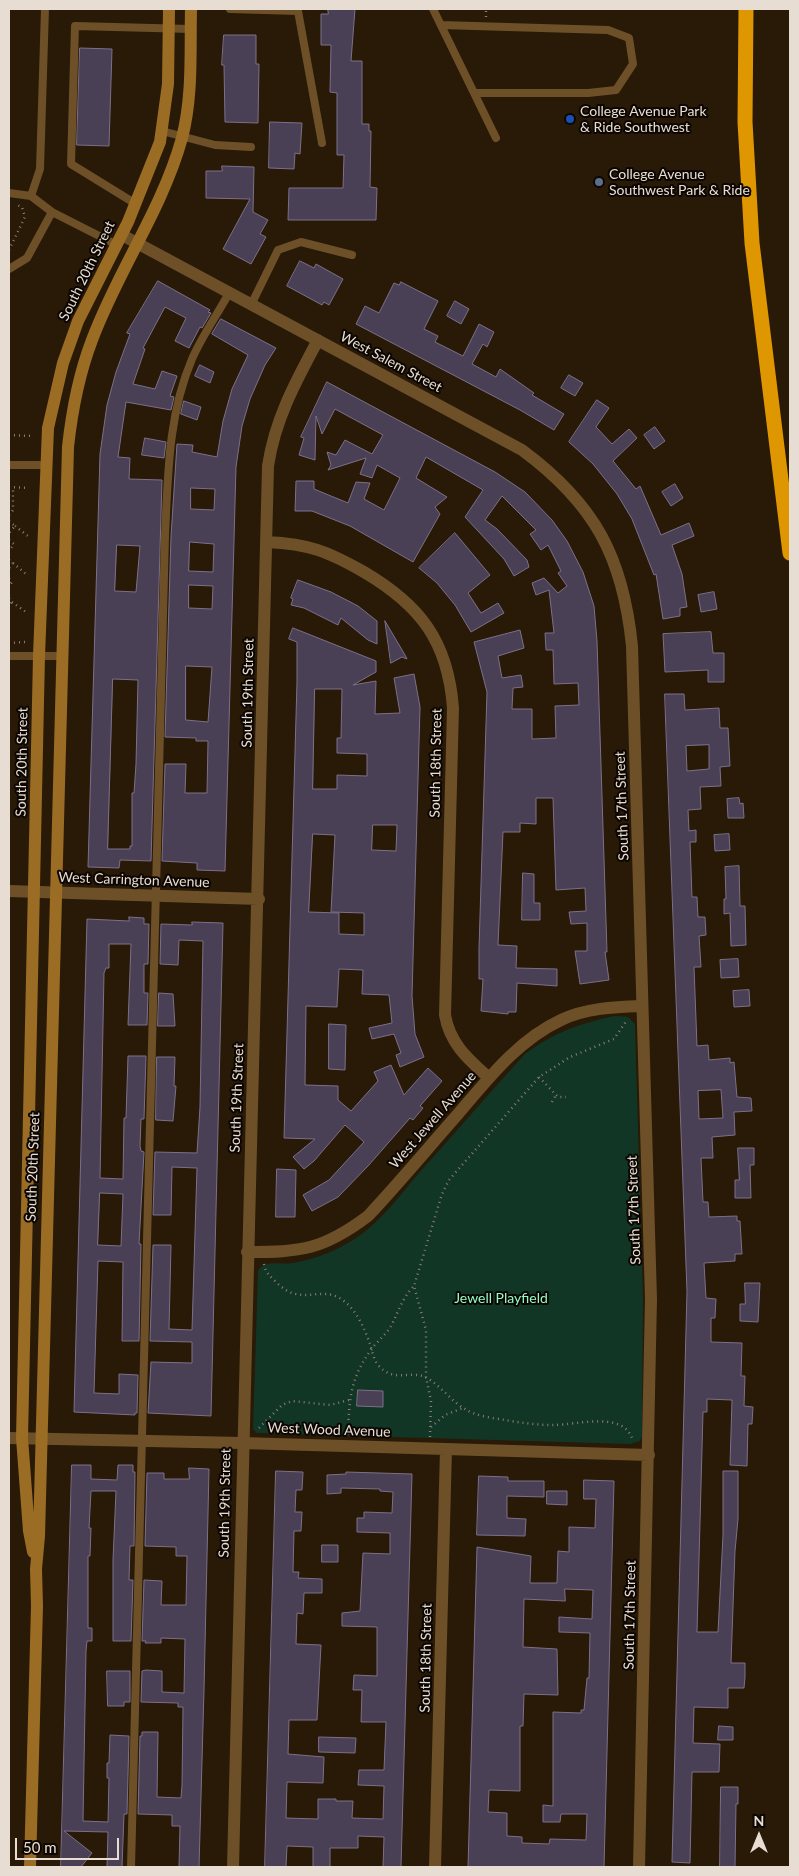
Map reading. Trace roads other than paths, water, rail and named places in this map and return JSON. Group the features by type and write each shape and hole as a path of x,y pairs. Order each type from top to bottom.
{"highway":[{"path":"742,9 745,40"},
{"path":"746,9 745,122 752,243 790,553"}],"street":[{"name":"South 20th Street","path":"36,1569 29,1531 22,1438 39,656 45,465 48,428 63,363 86,301 136,204 160,142 168,84 169,9"},
{"name":"South 20th Street","path":"30,1867 37,1606 36,1569 68,447 72,412 93,338 154,213 182,136 188,100 192,9"},
{"name":"West Salem Street","path":"119,240 139,244 491,432 546,468 580,502 612,555"},
{"name":"South 19th Street","path":"232,1867 247,1252 259,899 268,466 275,431 288,395 318,340"},
{"name":"South 18th Street","path":"267,542 304,545 324,550 376,579 413,607 426,622 439,645 451,683 453,708 446,1015 448,1028 458,1049 489,1078"},
{"name":"South 17th Street","path":"612,555 623,586 632,646 651,1299 639,1867"},
{"name":"West Carrington Avenue","path":"9,892 259,899"},
{"name":"West Jewell Avenue","path":"247,1252 305,1250 346,1233 368,1216 392,1191 489,1078 526,1042 562,1019 603,1008 642,1006"},
{"name":"West Wood Avenue","path":"9,1438 649,1455"},
{"name":"South 18th Street","path":"435,1867 446,1449"}],"lane":[{"path":"31,196 40,169 45,9"},
{"path":"230,9 298,12 322,143"},
{"path":"433,9 496,138"},
{"path":"441,25 608,30 629,38 633,64 616,90 588,93 474,93"},
{"path":"136,204 71,164 75,26 191,29"},
{"path":"162,131 216,145 251,147"},
{"path":"9,193 31,196 52,212 119,240"},
{"path":"9,269 27,258 52,212"},
{"path":"252,304 278,250 301,242 352,255"},
{"path":"131,1867 140,1441 156,896 164,536 170,442 174,418 192,360 229,292"},
{"path":"9,465 45,465"},
{"path":"9,656 62,656"}],"place":[{"name":"College Avenue Park & Ride Southwest","path":"570,119"},
{"name":"College Avenue Southwest Park & Ride","path":"599,182"}],"park label":[{"name":"Jewell Playfield","path":"501,1298"}]}
